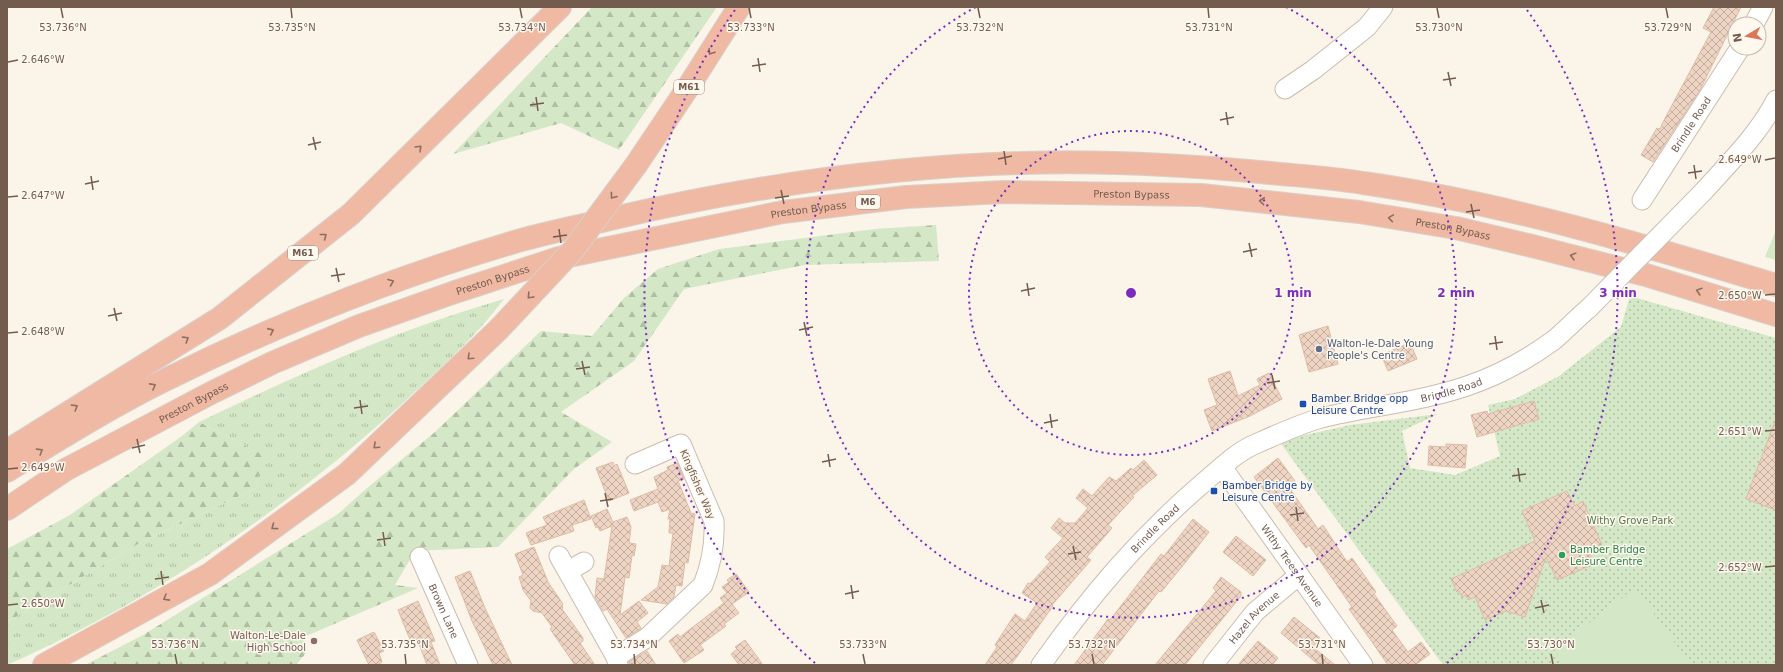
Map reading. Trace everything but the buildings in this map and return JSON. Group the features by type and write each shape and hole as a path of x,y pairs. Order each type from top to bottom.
{"highway":[{"name":"M61","path":"7,451 220,318 351,214 560,7"},
{"name":"M61","path":"44,665 210,574 341,478 498,330 573,250 636,165 687,89 739,7"},
{"path":"7,471 60,438 163,381 306,315 406,276 515,242 666,206 769,187 874,172 1026,163 1129,163 1213,168 1362,182 1443,197 1557,222 1623,239 1776,285"},
{"name":"Preston Bypass","path":"7,509 65,470 211,393 272,363 359,326 455,292 559,258 784,212 906,197 1004,192 1201,195 1359,212 1456,228 1532,246 1646,275 1776,315"}],"street":[{"path":"1285,88 1313,70 1367,27 1383,7"},
{"path":"1758,16 1763,7"},
{"name":"Brindle Road","path":"1642,200 1735,56"},
{"name":"Brindle Road","path":"1041,665 1109,575 1145,536 1222,467 1256,443 1320,418 1427,397 1467,386 1486,379 1537,352 1554,339 1589,308 1703,192 1742,150 1770,111 1776,100"},
{"name":"Kingfisher Way","path":"617,661 648,637 703,585 719,550 714,521 681,444 636,464"},
{"name":"Withy Trees Avenue","path":"1222,467 1363,665"},
{"name":"Brown Lane","path":"420,557 468,665"},
{"path":"584,562 563,564 617,661"},
{"name":"Hazel Avenue","path":"1213,665 1255,612 1299,574"}],"green space":[{"path":"592,7 717,7 619,150 561,123 453,154"},
{"path":"936,225 939,261 804,265 684,289 634,361 561,412 612,442 574,469 498,547 415,551 395,585 418,588 304,637 306,653 296,665 85,665 143,635 338,514 435,432 541,331 592,336 624,298 658,269 719,249 875,229"},
{"path":"1776,230 1776,260 1765,257"},
{"name":"Withy Grove Park","path":"1630,296 1776,338 1776,665 1443,665 1279,441 1350,425 1438,414 1402,431 1410,468 1455,475 1500,456 1488,405 1515,399 1559,376 1621,327"},
{"path":"504,299 469,340 404,402 313,479 265,515 216,550 114,612 61,640 7,665 7,622 138,544 256,488 262,455 199,422 348,354 425,324"},
{"path":"199,422 263,455 256,488 138,544 7,622 7,549 70,515 182,436"},
{"path":"1635,588 1691,665 1565,665 1554,649"}],"place":[{"name":"Walton-le-Dale Young People's Centre","path":"1319,349"},
{"name":"Bamber Bridge opp Leisure Centre","path":"1303,404"},
{"name":"Bamber Bridge by Leisure Centre","path":"1214,491"},
{"name":"Bamber Bridge Leisure Centre","path":"1562,555"},
{"name":"Walton-Le-Dale High School","path":"314,641"}]}
